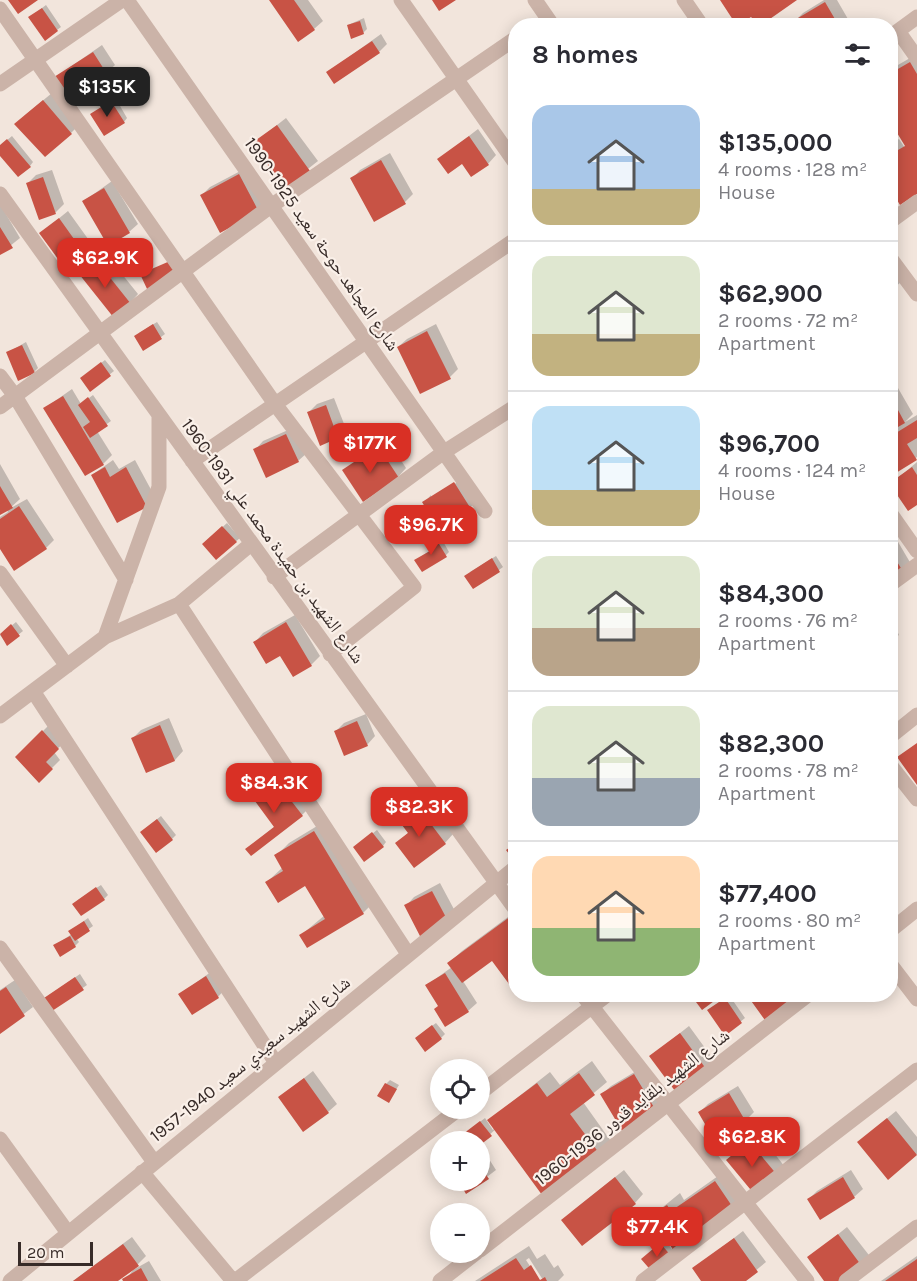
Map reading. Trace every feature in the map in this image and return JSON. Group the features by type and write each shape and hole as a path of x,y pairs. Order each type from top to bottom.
{"street":[{"path":"0,84 122,0"},
{"name":"شارع المجاهد حوحة سعيد 1925-1990","path":"127,0 485,510"},
{"path":"401,0 508,153"},
{"path":"535,0 543,18"},
{"path":"684,0 696,18"},
{"path":"0,9 275,404 361,514 414,587 330,654"},
{"path":"898,30 917,17"},
{"path":"898,37 917,58"},
{"path":"0,407 271,206 508,43"},
{"name":"شارع الشهيد بن حميدة محمد علي 1931-1960","path":"0,194 508,900"},
{"path":"898,216 917,202"},
{"path":"192,461 508,244"},
{"path":"898,268 917,294"},
{"path":"0,375 126,580"},
{"path":"274,577 444,452 508,411"},
{"path":"105,637 159,487 159,416"},
{"path":"898,524 917,551"},
{"path":"0,716 105,637 179,604 251,544"},
{"path":"898,579 917,565"},
{"path":"0,573 67,666"},
{"path":"179,604 408,954"},
{"path":"33,691 276,1063"},
{"path":"898,730 917,715"},
{"path":"898,775 917,800"},
{"name":"شارع الشهيد سعيدي سعيد 1940-1957","path":"10,1281 508,873"},
{"path":"898,924 917,909"},
{"path":"0,948 154,1162"},
{"path":"898,974 917,999"},
{"path":"588,1002 807,1281"},
{"path":"490,1085 598,1002"},
{"name":"شارع الشهيد بلقايد قدور 1936-1960","path":"490,1242 798,1002"},
{"path":"643,1281 917,1070"},
{"path":"142,1172 234,1281 446,1119"},
{"path":"0,1139 68,1233"},
{"path":"846,1281 917,1227"},
{"name":"شارع الشهيد بلقايد قدور 1936-1960","path":"441,1281 464,1263"}],"building":[{"path":"8,0 38,0 18,14"},
{"path":"269,0 294,0 315,30 298,42"},
{"path":"432,0 456,0 439,11"},
{"path":"720,0 797,0 771,18 732,18"},
{"path":"825,2 834,18 798,18"},
{"path":"42,8 58,31 45,41 28,17"},
{"path":"360,21 364,34 351,39 347,25"},
{"path":"372,41 380,53 334,84 326,72"},
{"path":"93,52 107,74 69,99 54,77"},
{"path":"910,62 917,74 917,194 900,205 898,202 898,150 905,146 898,134 898,69"},
{"path":"43,100 72,134 45,157 14,124"},
{"path":"111,101 125,123 104,136 90,114"},
{"path":"277,125 310,171 285,189 252,143"},
{"path":"469,136 489,165 471,177 462,164 448,174 437,159"},
{"path":"7,139 31,167 18,177 0,156 0,145"},
{"path":"381,160 406,204 374,222 350,178"},
{"path":"239,174 259,212 220,233 200,195"},
{"path":"43,177 56,214 39,220 26,183"},
{"path":"104,188 130,233 108,246 82,201"},
{"path":"59,218 89,260 69,274 39,233"},
{"path":"0,227 13,248 0,255"},
{"path":"96,260 131,304 114,318 79,274"},
{"path":"170,261 177,278 148,291 140,274"},
{"path":"153,324 162,339 143,351 134,336"},
{"path":"427,331 451,379 420,394 397,347"},
{"path":"22,345 35,373 18,381 6,352"},
{"path":"101,362 111,376 90,392 80,378"},
{"path":"63,396 104,465 85,476 43,408"},
{"path":"88,397 108,426 90,438 83,427 90,422 78,405"},
{"path":"326,405 338,438 320,446 307,412"},
{"path":"898,410 905,423 898,427"},
{"path":"917,420 917,438 907,444 917,460 898,472 898,432"},
{"path":"286,434 299,462 266,478 253,449"},
{"path":"378,446 399,478 363,502 342,470"},
{"path":"105,467 110,477 126,467 147,507 117,523 91,475"},
{"path":"912,467 917,475 917,505 908,511 898,496 898,477"},
{"path":"454,482 471,509 434,532 428,522 417,529 409,517 425,507 422,502"},
{"path":"0,486 13,508 0,515"},
{"path":"19,506 47,549 14,571 0,549 0,519"},
{"path":"222,526 237,542 216,560 202,544"},
{"path":"436,539 447,557 422,572 414,560 430,551 427,545"},
{"path":"492,558 500,572 473,589 464,576"},
{"path":"898,563 904,573 898,577"},
{"path":"286,622 312,666 293,677 280,656 266,664 253,642"},
{"path":"11,624 20,636 7,646 0,634"},
{"path":"357,721 368,746 344,756 334,731"},
{"path":"160,725 175,761 146,773 131,738"},
{"path":"42,730 59,749 46,762 53,769 39,783 15,757"},
{"path":"917,743 917,785 898,758"},
{"path":"275,780 303,816 251,856 245,849 274,827 252,797"},
{"path":"418,807 446,844 414,868 395,843 408,833 399,821"},
{"path":"157,819 173,840 156,853 140,832"},
{"path":"314,831 364,914 307,948 299,935 325,919 305,886 278,903 265,882 283,871 274,855"},
{"path":"372,832 384,847 364,862 353,847"},
{"path":"96,887 105,900 81,916 72,904"},
{"path":"432,891 449,923 421,938 404,905"},
{"path":"508,918 508,983 492,961 462,983 447,963"},
{"path":"84,921 90,931 75,941 68,931"},
{"path":"70,936 76,947 60,957 53,945"},
{"path":"445,973 469,1012 445,1027 434,1009 438,1006 425,985"},
{"path":"206,976 219,998 192,1015 178,994"},
{"path":"75,977 84,990 52,1011 44,998"},
{"path":"6,987 25,1016 0,1034 0,991"},
{"path":"696,1002 713,1002 702,1010"},
{"path":"719,1002 728,1002 742,1023 725,1036 707,1010"},
{"path":"752,1002 796,1002 767,1023"},
{"path":"432,1025 442,1039 425,1052 415,1038"},
{"path":"680,1033 709,1073 678,1095 649,1056"},
{"path":"579,1073 595,1095 570,1114 602,1157 545,1199 487,1120 537,1083 547,1097"},
{"path":"634,1074 658,1114 624,1134 600,1094"},
{"path":"304,1078 329,1113 303,1132 278,1097"},
{"path":"385,1083 397,1089 389,1103 377,1096"},
{"path":"729,1093 746,1122 736,1128 744,1140 714,1158 705,1143 713,1138 698,1112"},
{"path":"887,1118 917,1155 888,1180 857,1142"},
{"path":"480,1121 488,1131 467,1131"},
{"path":"749,1141 778,1176 755,1195 726,1160"},
{"path":"615,1177 636,1204 582,1246 561,1220"},
{"path":"843,1177 855,1198 820,1220 807,1199"},
{"path":"715,1181 736,1212 676,1254 650,1216 667,1205 671,1211"},
{"path":"838,1234 864,1269 848,1281 824,1281 807,1257"},
{"path":"734,1238 758,1272 746,1281 701,1281 692,1268"},
{"path":"660,1243 673,1258 654,1274 641,1259"},
{"path":"123,1244 139,1266 118,1281 73,1281"},
{"path":"516,1258 524,1270 531,1265 540,1280 545,1277 547,1281 480,1281"},
{"path":"917,1259 917,1281 885,1281"},
{"path":"141,1268 148,1281 123,1281 122,1279"}]}
